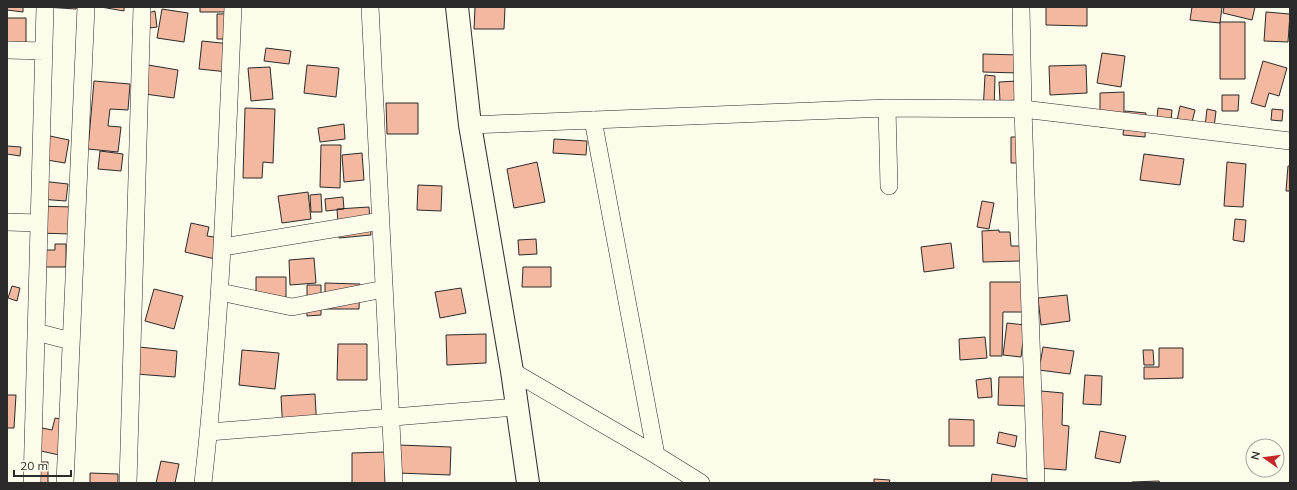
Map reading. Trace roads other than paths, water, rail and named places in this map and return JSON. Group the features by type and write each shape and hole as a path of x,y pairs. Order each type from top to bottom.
{"street":[{"path":"32,483 45,7"},
{"path":"65,483 86,7"},
{"path":"128,483 142,7"},
{"path":"203,483 209,432 223,247 233,7"},
{"path":"370,7 394,483"},
{"path":"457,7 470,126 512,371 528,483"},
{"path":"1021,7 1022,109 1036,483"},
{"path":"7,50 44,51"},
{"path":"470,126 887,108 1022,109 1290,141"},
{"path":"887,108 889,186"},
{"path":"593,120 656,455"},
{"path":"223,247 381,221"},
{"path":"7,222 39,223"},
{"path":"220,292 292,307 384,289"},
{"path":"36,332 71,341"},
{"path":"512,371 701,483"},
{"path":"209,432 517,407"}]}
